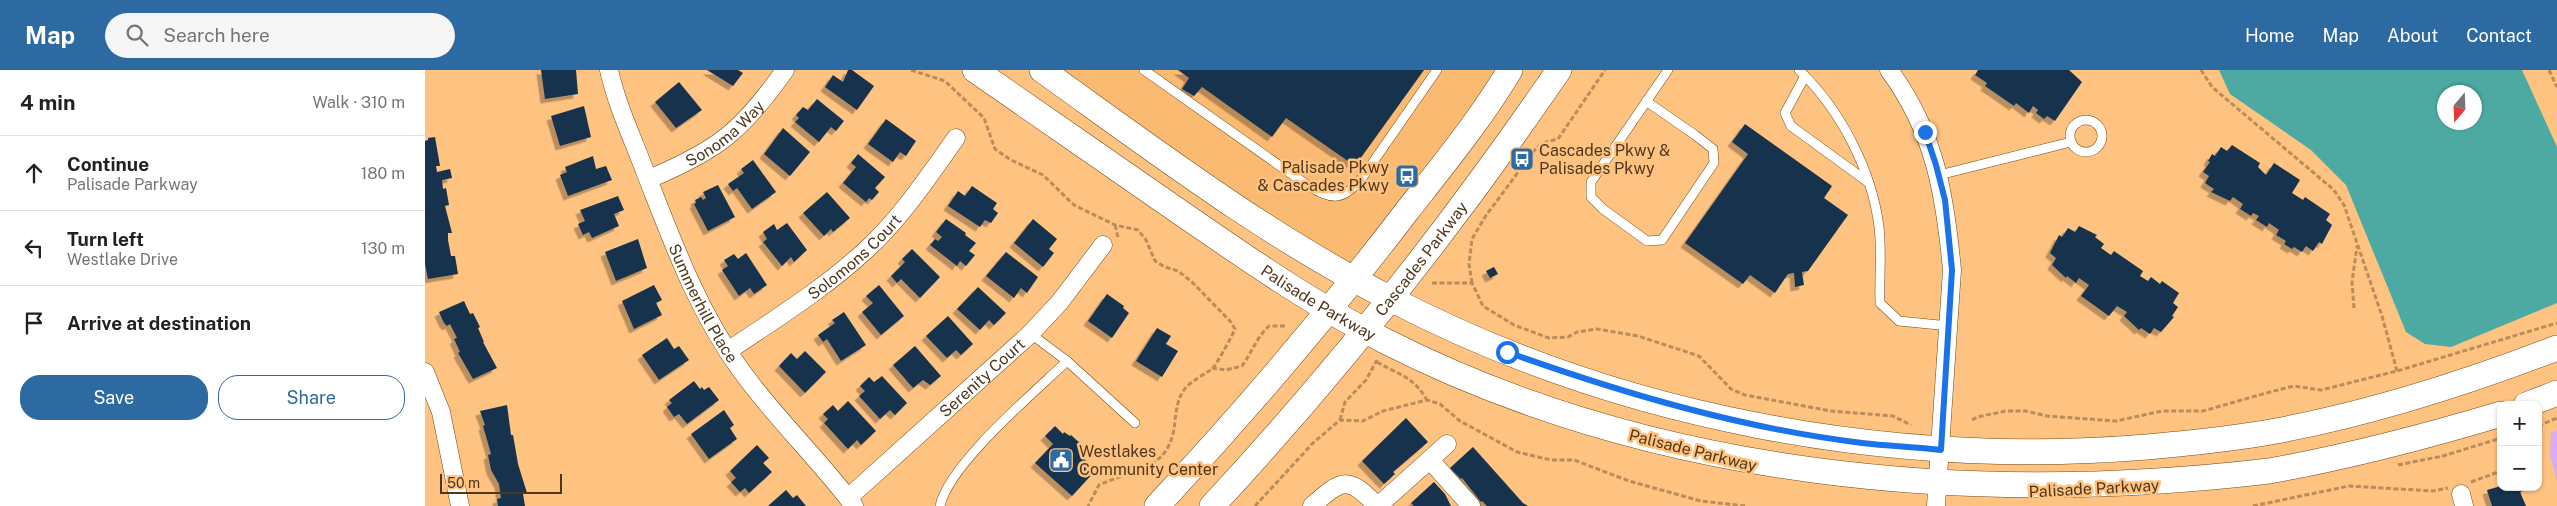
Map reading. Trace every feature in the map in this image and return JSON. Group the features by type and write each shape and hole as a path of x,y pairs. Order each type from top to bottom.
{"main road":[{"name":"Palisade Parkway","path":"975,70 1257,265 1365,330 1442,368 1513,397 1642,440 1706,456 1790,473 1877,484 1936,498 2121,488 2249,474 2344,456 2422,438 2497,415"},
{"path":"1042,70 1230,202 1389,299 1507,352 1651,400 1792,432 1862,443 1941,450 2027,452 2110,450 2195,443 2275,432 2407,400 2486,375 2557,348"},
{"path":"1157,506 1205,455 1354,279 1463,139 1510,70"},
{"name":"Cascades Parkway","path":"1212,506 1303,405 1365,330 1505,148 1559,70"},
{"path":"2536,401 2557,393"}],"street":[{"name":"Summerhill Place","path":"609,70 614,90 680,257 705,310 728,351 766,404 851,502"},
{"name":"Sonoma Way","path":"649,179 689,162 718,145 741,126 761,104 785,70"},
{"path":"1889,70 1925,132 1945,200 1952,270 1941,450 1936,498"},
{"name":"Solomons Court","path":"728,351 831,280 867,250 894,222 956,138"},
{"name":"Serenity Court","path":"851,502 1031,334 1059,303 1103,245"},
{"path":"425,372 441,412 460,506"},
{"path":"1312,506 1337,485 1348,484 1360,488 1378,506 1447,444"},
{"path":"1430,460 1471,506"}],"lane":[{"path":"1144,70 1322,195 1338,197 1351,191 1363,178 1437,70"},
{"path":"1646,102 1713,149 1714,163 1662,240 1647,241 1603,209 1591,197 1591,182 1646,102 1668,70"},
{"path":"1868,182 1799,132 1787,121 1785,112 1802,73 1832,108 1865,171 1868,182 1879,227 1880,303 1899,321 1949,326"},
{"path":"1939,176 2071,142"},
{"path":"1031,334 1067,361 1135,424"},
{"path":"940,506 963,462 1067,361"}],"path":[{"path":"911,70 933,75 945,81 984,118 995,149 1011,160 1043,175 1074,205 1115,226 1138,230 1147,240 1155,261 1165,267 1178,271 1203,293 1230,321 1235,329 1231,340 1212,368 1182,392 1177,406 1171,439 1164,456 1151,465 1099,485 1089,506"},
{"path":"1605,70 1558,139 1542,143 1533,152 1477,229 1470,253 1472,283 1483,306 1513,325 1549,338 1568,337 1588,329 1619,331 1699,356 1731,389 1745,394 1831,411 1893,416 1906,422"},
{"path":"2201,70 2212,87 2334,190 2344,205 2382,316 2397,371"},
{"path":"2549,70 2557,87"},
{"path":"2353,308 2352,282 2357,246"},
{"path":"1432,283 1472,283"},
{"path":"1972,420 1977,417 2006,411 2026,411 2047,416 2116,422 2162,410 2203,411 2294,386 2321,390 2397,371 2557,323"},
{"path":"1212,368 1226,370 1243,366 1253,352 1259,335 1269,326 1285,326"},
{"path":"1255,506 1313,443 1340,420 1345,402 1366,380 1377,360 1409,378 1419,386 1427,400"},
{"path":"1340,420 1363,421 1383,411 1427,400 1440,404 1460,421 1517,452 1551,460 1574,460 1629,481 1701,501 1745,506"},
{"path":"2542,424 2557,418"},
{"path":"2253,506 2349,486 2461,492 2497,473"}],"shaded area":[{"path":"1042,70 1510,70 1354,279"},
{"path":"2557,430 2557,481 2550,455 2551,433"}],"water":[{"path":"2219,70 2522,70 2557,147 2557,303 2451,347 2425,344 2406,332 2346,185 2311,150 2230,94"}],"building":[{"path":"541,70 576,70 578,94 545,99"},
{"path":"707,70 738,70 743,73 733,86"},
{"path":"848,70 852,70 874,86 857,110 825,87 833,75 843,82"},
{"path":"1178,70 1424,70 1355,166 1286,118 1272,137 1202,87 1194,96 1182,89 1189,78"},
{"path":"1978,70 2069,70 2082,82 2055,121 2047,116 2044,119 2036,113 2038,110 2033,106 2029,113 2016,103 2014,106 1985,86 1987,83 1975,75"},
{"path":"679,82 702,110 676,128 655,102"},
{"path":"817,99 844,121 836,131 831,127 819,142 795,122 799,118 796,115 803,107 808,110"},
{"path":"584,106 591,137 560,146 551,116"},
{"path":"886,119 916,141 906,156 900,152 893,162 868,144"},
{"path":"1745,124 1832,186 1824,198 1848,215 1808,271 1802,272 1804,285 1795,287 1794,273 1788,274 1775,293 1750,275 1743,284 1685,243 1748,154 1732,142"},
{"path":"783,128 810,152 790,176 764,154"},
{"path":"435,137 440,166 436,166 437,172 450,169 452,178 442,180 443,189 446,188 449,205 445,206 452,233 448,233 448,240 451,256 455,256 458,274 428,279 425,264 425,141 428,138"},
{"path":"2232,145 2260,163 2258,167 2266,175 2274,163 2300,180 2292,193 2303,200 2305,197 2330,214 2326,220 2332,225 2322,244 2319,242 2313,251 2306,246 2302,252 2294,247 2292,249 2284,244 2286,241 2276,235 2279,230 2269,223 2267,227 2256,220 2259,216 2253,213 2251,216 2240,209 2243,204 2233,197 2230,201 2211,192 2214,189 2205,183 2209,176 2203,172 2210,162 2208,161 2212,154 2215,156 2221,147 2227,151"},
{"path":"858,154 885,177 875,188 879,192 872,200 869,198 866,202 843,183 856,167 851,163"},
{"path":"593,156 596,169 606,166 612,180 568,196 560,175 567,172 565,167"},
{"path":"753,160 776,192 752,209 737,188 733,191 728,184 744,173 741,169"},
{"path":"718,185 735,217 708,231 694,204 696,203 695,200 701,197 703,200 706,198 703,192"},
{"path":"972,186 997,203 993,209 998,213 991,223 985,220 980,227 948,206 958,191 965,196"},
{"path":"827,192 850,218 833,232 831,229 824,236 803,213"},
{"path":"618,196 624,210 614,214 619,226 592,238 589,232 583,235 578,224 585,221 580,210"},
{"path":"946,219 966,233 965,235 976,243 969,251 975,255 966,266 960,261 957,266 930,245 935,239 938,241 942,237 936,232"},
{"path":"1033,219 1057,239 1049,249 1054,253 1043,267 1014,243"},
{"path":"787,223 807,250 794,262 791,257 782,266 763,242 767,239 763,232 774,224 777,230"},
{"path":"2079,226 2097,235 2095,237 2104,244 2101,248 2111,255 2114,251 2143,271 2140,276 2148,281 2151,277 2160,284 2162,281 2179,293 2173,303 2178,307 2172,316 2174,317 2161,332 2154,328 2150,334 2141,328 2139,330 2124,316 2127,312 2117,306 2109,316 2081,296 2089,285 2079,278 2076,283 2067,276 2066,278 2052,265 2056,258 2050,253 2059,235 2062,237 2068,228 2075,232"},
{"path":"638,239 647,268 616,281 605,252"},
{"path":"912,249 940,277 920,298 901,279 897,283 891,276 905,262 902,259"},
{"path":"1006,252 1038,277 1027,293 1021,288 1014,298 986,276"},
{"path":"746,253 767,285 754,294 750,288 739,296 722,270 728,266 724,260 734,254 738,259"},
{"path":"1494,267 1498,274 1490,278 1486,271"},
{"path":"654,285 662,300 656,303 662,315 634,329 622,301"},
{"path":"879,285 904,316 881,335 862,312 873,303 866,296"},
{"path":"978,287 1006,313 994,325 989,320 980,330 957,309"},
{"path":"1107,294 1124,306 1123,308 1129,313 1112,338 1088,321"},
{"path":"464,301 470,314 473,313 480,327 478,328 483,342 497,368 473,379 458,353 460,352 454,339 457,338 450,324 447,326 444,323 439,312"},
{"path":"844,312 866,345 841,361 827,339 823,342 818,335 835,323 832,320"},
{"path":"948,316 973,344 961,355 956,350 947,358 926,336"},
{"path":"1157,328 1171,336 1166,344 1178,351 1162,377 1136,361"},
{"path":"667,338 674,349 679,346 689,360 659,380 642,355"},
{"path":"915,346 941,376 930,385 923,380 913,388 893,365"},
{"path":"805,351 826,372 805,393 779,366 791,353 797,359"},
{"path":"882,376 907,403 895,415 890,410 880,419 859,396 865,391 860,386 869,377 874,382"},
{"path":"694,381 700,389 702,387 704,390 709,387 719,400 687,424 679,414 674,417 667,407 672,403 669,400"},
{"path":"848,401 876,431 861,445 857,440 848,449 824,423 828,419 823,414 833,405 838,411"},
{"path":"507,405 511,435 513,435 518,464 527,493 523,494 525,506 498,506 497,499 501,498 499,484 491,470 488,455 491,454 480,411"},
{"path":"724,410 734,425 730,428 737,439 709,459 691,434"},
{"path":"1406,418 1428,442 1393,472 1395,474 1384,484 1362,461"},
{"name":"Westlakes Community Center","path":"1055,426 1063,434 1064,432 1071,435 1082,445 1080,447 1086,452 1081,456 1096,470 1072,496 1035,463 1053,444 1045,436"},
{"path":"757,445 769,458 763,463 772,472 749,493 745,488 740,492 731,482 736,478 730,471"},
{"path":"1473,447 1523,503 1528,506 1487,506 1481,502 1462,478 1450,468"},
{"path":"1434,482 1445,494 1451,506 1414,506 1411,503"},
{"path":"2497,487 2497,491 2523,491 2520,492 2526,506 2492,506 2487,490"},
{"path":"786,490 793,498 797,495 806,506 768,506"}],"place":[{"name":"Cascades Pkwy & Palisades Pkwy","path":"1522,159"},
{"name":"Palisade Pkwy & Cascades Pkwy","path":"1407,176"},
{"name":"Westlakes Community Center","path":"1061,460"}],"route":[{"path":"1507,352 1651,400 1713,416 1792,432 1862,443 1941,450 1952,270 1945,200 1925,132"}]}
